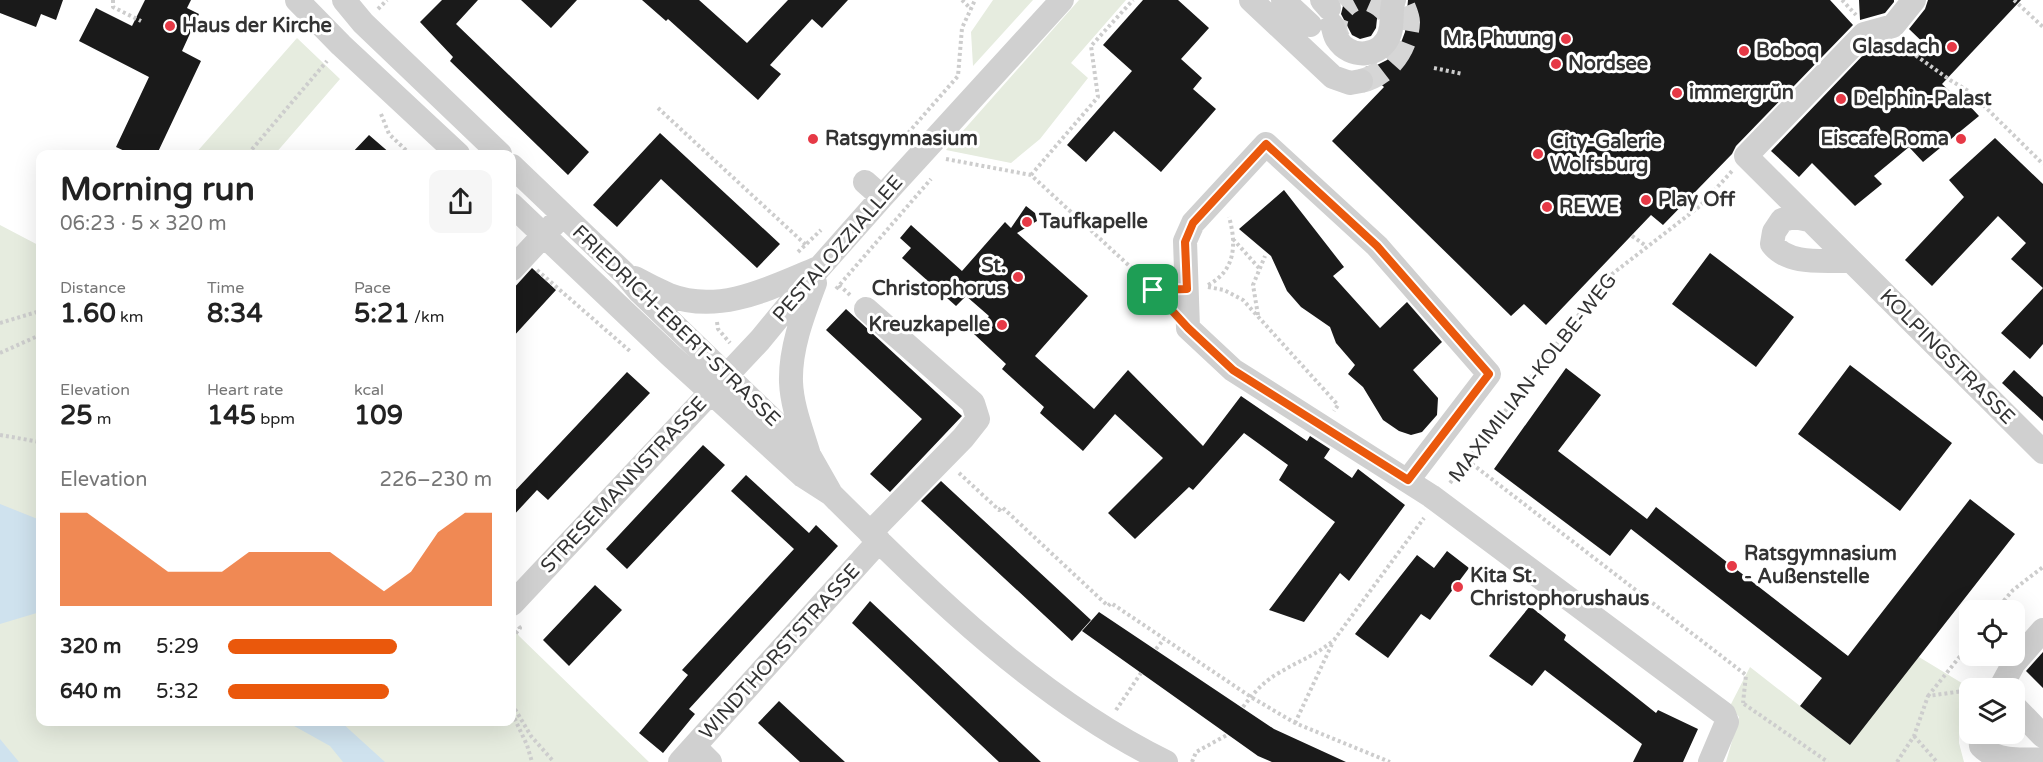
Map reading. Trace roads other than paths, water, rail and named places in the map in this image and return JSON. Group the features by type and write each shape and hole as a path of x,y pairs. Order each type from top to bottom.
{"street":[{"path":"297,0 340,45 454,150"},
{"path":"344,0 363,23 496,150"},
{"name":"PESTALOZZIALLEE","path":"719,384 760,340 820,267 874,189 1062,0"},
{"path":"1251,0 1333,77 1350,83 1361,81"},
{"path":"1283,0 1323,15 1336,38 1345,47 1365,54 1375,51 1384,44 1390,33 1391,8 1394,0"},
{"name":"KOLPINGSTRASSE","path":"1914,0 1893,26 1868,33 1746,156 2043,452"},
{"path":"1408,480 1489,374 1377,246 1266,144 1193,223 1185,242 1188,328 1233,370 1437,500 1724,714 1727,722 1710,762"},
{"name":"FRIEDRICH-EBERT-STRASSE","path":"516,170 624,273 719,384 803,476 831,494 1000,652 1053,695 1104,729 1136,756 1166,762"},
{"name":"FRIEDRICH-EBERT-STRASSE","path":"516,208 544,235 719,384 808,455 831,494"},
{"path":"517,263 563,215"},
{"path":"1809,220 1794,217 1782,220 1774,232 1772,244 1780,254 1792,259 1851,261"},
{"path":"624,273 671,295 695,301 713,302 752,295 820,267"},
{"path":"808,455 795,408 791,382 798,330 820,267"},
{"name":"WINDTHORSTSTRASSE","path":"695,757 875,537 978,419 973,404 866,309"},
{"name":"STRESEMANNSTRASSE","path":"516,600 719,384"},
{"path":"2025,631 2043,609"},
{"path":"2006,678 2014,663 2043,630"},
{"path":"2025,717 2043,736"},
{"path":"1967,744 1970,757 1975,762"},
{"path":"1981,744 1993,758 2000,760 2043,759"}],"water":[{"path":"0,504 36,518 36,613 0,624"},
{"path":"294,726 345,726 385,762 343,762 330,746"},
{"path":"0,739 19,762 0,762"}],"tunnel":[{"path":"1339,40 1335,29 1337,17 1353,0"},
{"path":"1371,0 1388,13 1391,22 1390,33"},
{"path":"1361,81 1387,67 1400,51 1408,22 1401,0"}],"place":[{"name":"Haus der Kirche","path":"170,26"},
{"name":"Mr. Phuung","path":"1566,39"},
{"name":"Glasdach","path":"1952,47"},
{"name":"Boboq","path":"1744,51"},
{"name":"Nordsee","path":"1556,64"},
{"name":"immergrün","path":"1677,93"},
{"name":"Delphin-Palast","path":"1841,99"},
{"name":"Ratsgymnasium","path":"813,139"},
{"name":"Eiscafe Roma","path":"1961,139"},
{"name":"City-Galerie Wolfsburg","path":"1538,154"},
{"name":"Play Off","path":"1646,200"},
{"name":"REWE","path":"1547,207"},
{"name":"Taufkapelle","path":"1027,222"},
{"name":"St. Christophorus","path":"1018,277"},
{"name":"Kreuzkapelle","path":"1002,325"},
{"name":"Ratsgymnasium - Außenstelle","path":"1732,566"},
{"name":"Kita St. Christophorushaus","path":"1458,587"}]}
